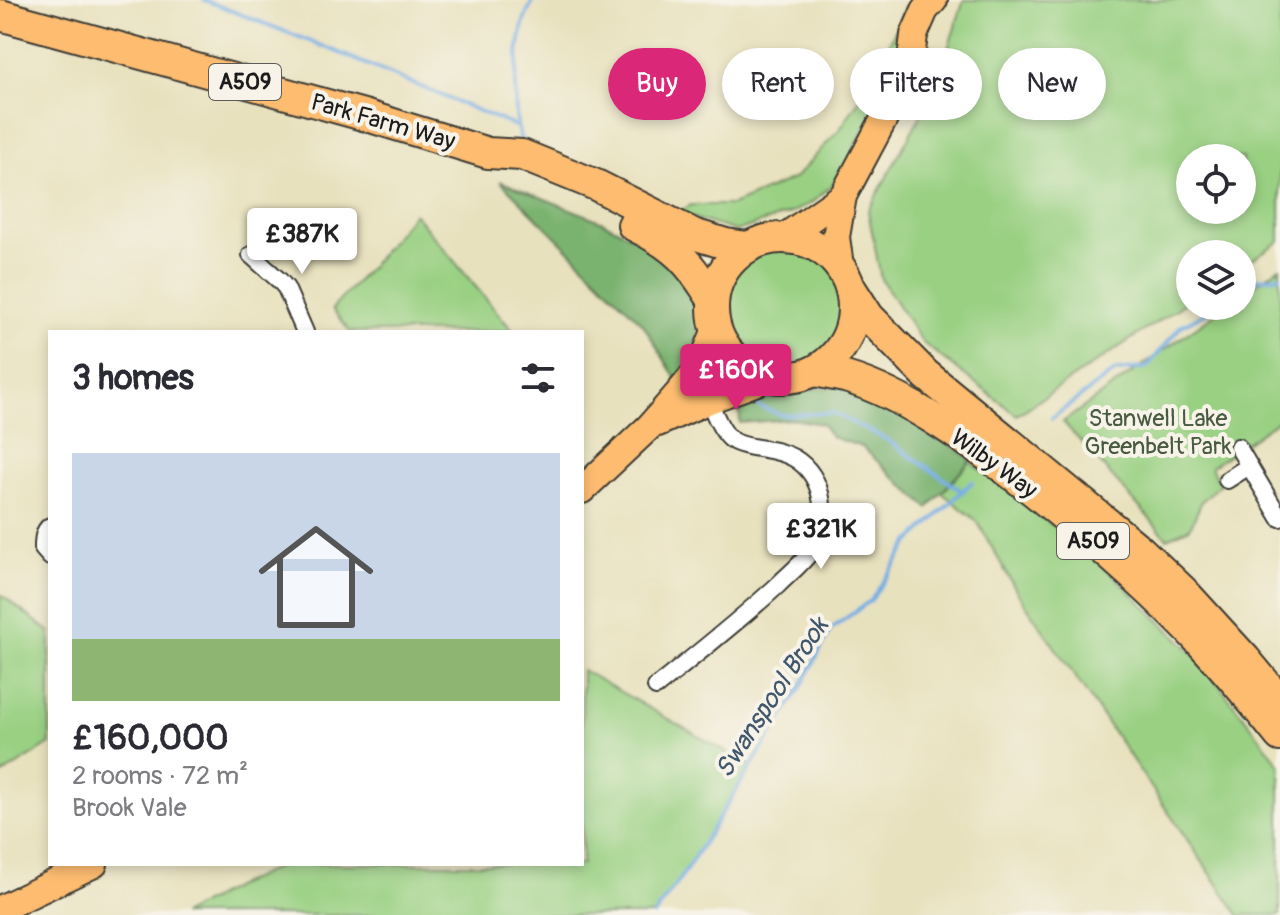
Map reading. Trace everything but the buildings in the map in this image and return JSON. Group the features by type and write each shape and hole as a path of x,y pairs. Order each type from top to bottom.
{"highway":[{"name":"Park Farm Way","path":"0,15 367,116 488,153 522,155 596,185 693,234 748,247"},
{"name":"Park Farm Way","path":"488,153 513,170 585,201 662,241 685,259 698,276 715,315"},
{"path":"783,238 809,243 821,249 846,278 854,302 850,330 837,354 815,371 800,376 770,377 746,368 721,340 715,315 716,287 728,264 748,247 783,238"},
{"name":"Wilby Way","path":"846,278 869,317 925,374 1129,541 1183,591 1280,701"},
{"name":"Wilby Way","path":"815,371 875,388 903,402 1001,466 1073,523 1164,605 1206,648 1280,736"}],"main road":[{"path":"846,278 836,237 843,196 892,104 911,59 928,39 938,14 937,0"},
{"path":"783,238 843,196"},
{"path":"584,488 649,427 701,366 715,315"},
{"path":"649,427 770,377"},
{"path":"0,909 90,866"}],"street":[{"path":"251,255 286,288 304,330"},
{"path":"656,687 756,606 807,556 821,530 823,518 818,487 803,464 785,454 728,438 705,392 701,366"},
{"path":"1238,447 1280,518"},
{"path":"1227,480 1249,466"},
{"path":"48,527 43,538 43,549 48,555"}],"green space":[{"path":"964,0 1280,0 1280,241 1256,257 1256,240 1176,240 1176,309 1017,415 923,343 881,279 868,211 918,120 982,120 982,48 948,48"},
{"path":"905,6 915,11 901,48 888,48"},
{"path":"850,114 850,120 869,120 842,170 830,187 811,203 736,231 677,213 691,205 732,205 795,178"},
{"path":"500,181 603,222 662,252 695,301 698,335 690,363 676,379 643,324"},
{"path":"414,213 512,330 348,330 332,309"},
{"path":"784,245 807,250 827,263 840,283 845,306 840,329 827,349 807,362 784,367 761,362 741,349 728,329 723,306 728,283 741,263 761,250"},
{"name":"Stanwell Lake Greenbelt Park","path":"1280,267 1280,419 1211,467 1220,484 1202,501 1190,528 1167,538 1063,422 1206,320 1256,320 1256,284"},
{"path":"841,386 912,415 971,460 928,508 862,447 831,437 822,424 792,419 740,423 739,404 771,393"},
{"path":"970,462 1113,575 1194,654 1280,765 1280,915 1239,915 1017,592 977,521 942,493"},
{"path":"0,594 48,630 48,745 0,776"},
{"path":"584,671 751,766 683,875 654,915 182,915 281,866 584,866"}],"waterway":[{"path":"204,0 517,127"},
{"path":"521,140 516,115 517,66 523,24 533,0"},
{"name":"Swanspool Brook","path":"1256,280 1280,276"},
{"name":"Swanspool Brook","path":"1052,418 1114,372 1147,367 1181,326 1192,320"},
{"path":"756,405 781,415 833,413 884,438 962,491"},
{"name":"Swanspool Brook","path":"654,915 683,875 801,687 831,629 871,600 910,542 972,482"}]}
